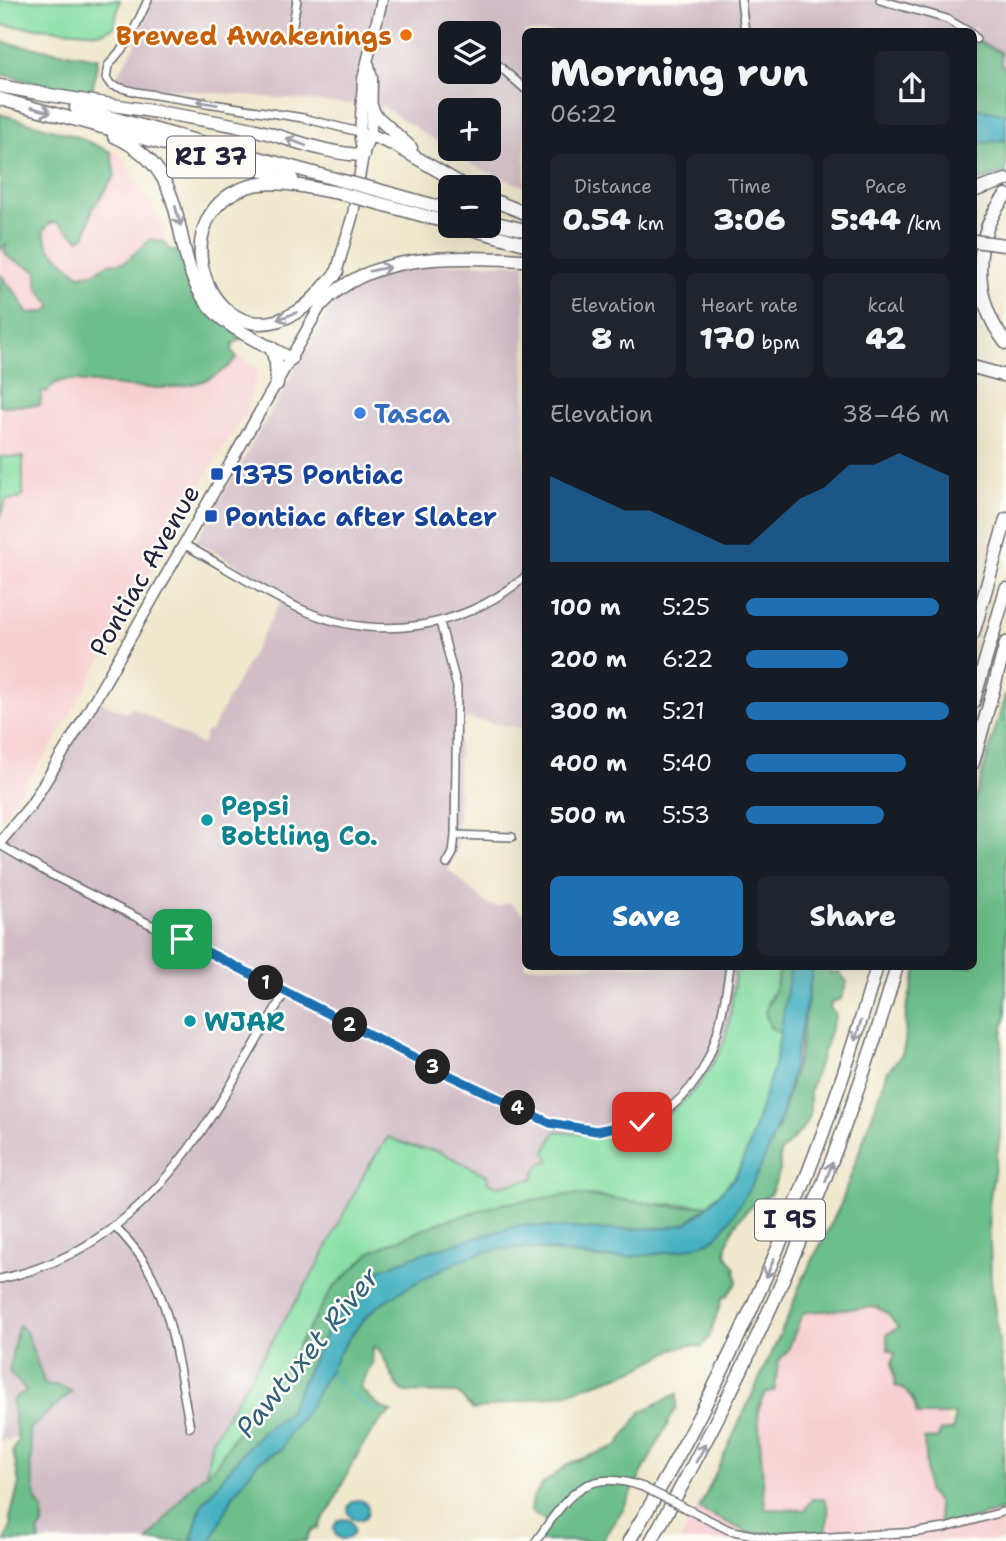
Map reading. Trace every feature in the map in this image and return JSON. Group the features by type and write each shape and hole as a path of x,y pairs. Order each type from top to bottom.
{"highway":[{"path":"0,87 203,119 270,133 327,152 363,155"},
{"name":"RI 37","path":"0,87 339,186"},
{"name":"RI 37","path":"0,99 376,196 438,208"},
{"path":"371,106 375,115 438,171"},
{"path":"82,121 124,141 153,165 173,199 196,285 205,302 224,320 291,359"},
{"path":"365,134 396,145 445,175"},
{"path":"977,190 1006,180"},
{"path":"337,272 298,312 278,320 249,320 229,311 213,296 201,271 200,251 212,216 227,200 246,188 281,184 339,186"},
{"path":"1006,195 987,227 980,264 985,304 1006,343"},
{"name":"RI 37","path":"376,196 438,219"},
{"path":"501,203 522,212"},
{"path":"501,224 522,229"},
{"path":"501,237 522,243"},
{"path":"977,241 1006,245"},
{"path":"977,247 1006,245"},
{"path":"323,303 345,283 371,270 449,260 522,260"},
{"path":"271,347 277,384"},
{"path":"977,368 1006,376"},
{"path":"977,620 1006,519"},
{"path":"977,689 1006,589"},
{"path":"977,749 1006,643"},
{"path":"988,712 1006,664"},
{"name":"I 95","path":"629,1541 702,1411 775,1256 833,1107 876,970"},
{"name":"I 95","path":"651,1541 722,1414 796,1257 853,1108 897,970"}],"main road":[{"name":"Pontiac Avenue","path":"365,134 363,79 369,65 373,31 382,0"},
{"name":"Pontiac Avenue","path":"0,844 46,781 323,303 337,272 355,205 371,106 372,75 369,65"}],"street":[{"path":"148,0 128,40 108,66 106,78 111,85 129,91 315,120 365,134"},
{"path":"292,30 297,0"},
{"path":"741,0 745,28"},
{"path":"880,0 947,19 962,28"},
{"path":"501,68 522,86"},
{"path":"184,545 316,616 380,628 440,622 484,604 522,579"},
{"path":"440,622 457,687 455,835 453,853 447,864"},
{"path":"455,835 512,836"},
{"path":"0,844 532,1116 567,1128 596,1131 628,1126 656,1115 691,1087 708,1062 719,1036 729,970"},
{"path":"0,1279 67,1257 116,1227 150,1198 186,1156 285,992"},
{"path":"116,1227 136,1251 153,1280 165,1313 190,1427"},
{"path":"536,1541 565,1502 583,1486 614,1479 643,1487 729,1530 777,1540 838,1539 945,1528 1006,1511"}],"shaded area":[{"path":"153,0 1006,0 1006,68 977,59 976,23 973,28 522,28 522,186 467,161 501,161 501,98 438,98 438,142 383,107 135,86 115,79 132,51"},
{"path":"0,119 120,153 162,223 168,273 193,325 258,369 247,412 219,454 55,741 0,820"},
{"path":"463,263 522,264 522,728 459,717 457,849 448,869 487,904 498,907 509,902 522,913 522,970 735,970 726,1037 692,1094 669,1113 644,1128 625,1133 577,1135 549,1157 546,1164 539,1165 532,1179 498,1186 488,1182 487,1175 438,1151 413,1147 387,1137 366,1170 318,1265 212,1440 206,1473 173,1507 148,1541 40,1541 38,1532 43,1526 30,1465 32,1457 29,1429 42,1414 56,1407 63,1387 45,1384 24,1328 15,1330 16,1350 10,1365 16,1382 27,1391 13,1413 17,1438 0,1441 0,842 97,700 125,713 132,707 202,745 206,732 211,731 285,593 196,541 328,313 347,288 367,277 415,267"},
{"path":"880,1304 952,1427 952,1506 999,1496 1002,1541 680,1541 780,1348 811,1309"}],"green space":[{"path":"0,0 120,0 114,27 101,33 0,25"},
{"path":"977,41 1001,52 1001,64 1006,71 1006,114 977,109"},
{"path":"0,42 98,58 91,98 0,74"},
{"path":"0,114 75,136 111,152 115,176 93,208 86,235 79,239 57,222 50,223 43,231 49,248 79,275 93,273 108,264 125,262 151,239 164,242 170,250 187,253 193,276 242,339 233,344 232,351 237,357 221,372 202,381 158,388 66,380 56,383 47,392 42,391 40,405 0,406 0,274 18,296 27,313 46,312 52,306 37,287 37,271 9,258 4,251 7,244 0,249"},
{"path":"1006,140 1006,173 977,182 977,144"},
{"path":"0,457 23,457 23,494 18,499 6,500 1,516"},
{"path":"1006,692 1006,1014 1002,1035 1000,1137 989,1203 991,1281 1004,1382 1003,1510 941,1528 937,1502 927,1491 924,1439 938,1438 940,1431 953,1430 955,1415 917,1415 910,1397 895,1386 892,1363 895,1353 888,1350 887,1334 898,1328 887,1313 876,1307 806,1312 801,1317 788,1350 778,1362 775,1390 765,1394 758,1411 765,1509 805,1510 812,1499 824,1499 828,1507 828,1520 823,1533 749,1533 699,1509 790,1313 799,1287 840,1206 888,1071 902,1054 906,1010 917,970 977,970 977,792"},
{"path":"736,970 779,970 776,987 767,1003 770,1027 781,1034 763,1105 751,1141 734,1177 708,1205 651,1204 590,1195 550,1197 526,1203 502,1204 441,1222 372,1251 333,1288 284,1369 260,1396 216,1465 206,1473 212,1440 318,1265 366,1170 388,1137 413,1147 438,1151 487,1175 488,1182 498,1186 532,1179 539,1165 550,1160 545,1152 556,1131 579,1134 622,1132 659,1119 676,1108 706,1074 725,1040"},
{"path":"779,970 790,970 781,1034 770,1027 765,1012 776,987"},
{"path":"812,970 832,970 831,974 839,972 847,982 841,999 831,1003 830,1008 836,1014 810,1090 810,1116 800,1132 780,1153 780,1171 770,1195 746,1211 730,1235 726,1254 735,1268 737,1282 727,1296 723,1297 709,1337 702,1347 690,1345 674,1349 635,1370 567,1393 473,1410 458,1393 403,1392 380,1352 373,1347 372,1364 360,1388 378,1406 392,1412 366,1441 319,1527 310,1532 306,1541 211,1541 234,1494 259,1461 282,1449 289,1432 359,1324 378,1305 410,1283 449,1264 486,1251 536,1250 617,1258 697,1245 778,1129 799,1055"},
{"path":"573,1194 680,1207 708,1205 685,1224 667,1228 601,1230 520,1225 452,1245 358,1287 326,1333 287,1414 266,1428 244,1451 201,1506 191,1541 148,1541 190,1487 216,1465 260,1396 284,1369 333,1288 372,1251 441,1222 502,1204"},
{"path":"19,1325 26,1332 45,1384 63,1387 72,1392 29,1429 32,1457 30,1465 37,1503 43,1510 43,1526 38,1532 40,1541 5,1541 11,1526 10,1518 19,1483 13,1451 18,1441 12,1402 27,1391 9,1372"},
{"path":"677,1394 676,1408 623,1509 601,1541 537,1541 549,1523 531,1511 533,1498 543,1484 570,1463 617,1446 642,1411"}],"water":[{"path":"977,109 1006,114 1006,140 977,144"},
{"path":"790,970 812,970 795,1060 779,1121 755,1179 730,1220 716,1237 687,1249 619,1257 592,1257 534,1248 496,1250 452,1264 395,1295 380,1304 358,1326 282,1449 259,1461 234,1494 211,1541 191,1541 201,1506 244,1451 266,1428 287,1414 326,1333 358,1287 377,1271 423,1253 520,1225 601,1230 667,1228 685,1224 702,1212 736,1176 748,1149 776,1058"},
{"path":"358,1500 365,1503 368,1510 365,1517 358,1520 351,1517 348,1510 351,1503"},
{"path":"344,1519 351,1522 354,1529 351,1536 344,1539 337,1536 334,1529 337,1522"}],"waterway":[{"name":"Pawtuxet River","path":"331,1364 332,1372 341,1386 377,1412"}],"place":[{"name":"Brewed Awakenings","path":"406,35"},
{"name":"Tasca","path":"360,413"},
{"name":"1375 Pontiac","path":"217,474"},
{"name":"Pontiac after Slater","path":"211,516"},
{"name":"Pepsi Bottling Co.","path":"207,820"},
{"name":"WJAR","path":"190,1021"}],"route":[{"path":"182,939 532,1116 567,1128 596,1131 642,1122"}]}
